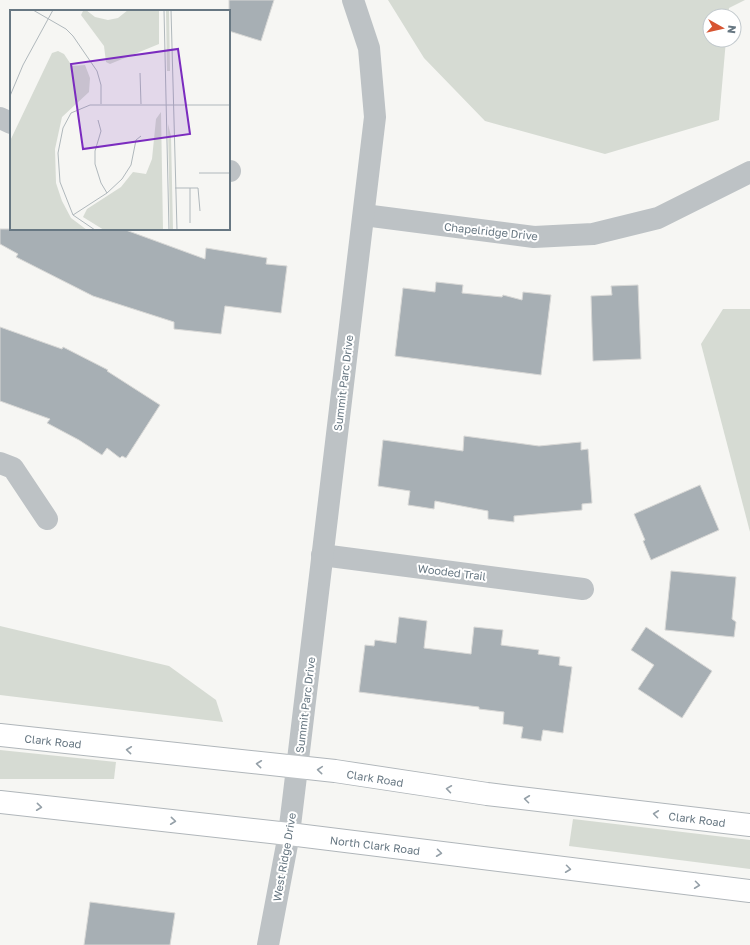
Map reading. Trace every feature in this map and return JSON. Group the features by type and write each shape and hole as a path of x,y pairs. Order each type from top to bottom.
{"main road":[{"name":"Clark Road","path":"0,735 335,771 487,794 750,825"},
{"name":"North Clark Road","path":"0,802 289,834 750,891"}],"street":[{"name":"Summit Parc Drive","path":"297,768 375,117 369,48 353,0"},
{"path":"0,118 10,122"},
{"name":"Chapelridge Drive","path":"364,215 534,237 594,234 658,218 750,172"},
{"path":"0,463 13,468 47,519"},
{"name":"Wooded Trail","path":"322,555 582,589"},
{"name":"West Ridge Drive","path":"268,945 289,834 297,768"}],"shaded area":[{"path":"388,0 745,0 729,8 702,8 702,48 725,48 719,120 605,154 485,121 424,58"},
{"path":"723,309 750,309 750,532 701,344"},
{"path":"0,626 169,666 216,700 223,722 0,695"},
{"path":"0,750 116,762 114,779 0,779"},
{"path":"573,819 750,840 750,869 569,846"}],"building":[{"path":"229,0 274,0 261,41 230,31"},
{"path":"0,229 126,230 205,259 206,248 267,258 266,264 287,266 281,313 225,306 221,334 174,329 174,322 93,296 16,257 18,254 0,244"},
{"path":"436,282 463,285 462,293 502,297 503,295 522,300 523,292 551,295 541,375 395,356 403,288 435,292"},
{"path":"638,285 641,359 593,361 591,296 612,295 611,286"},
{"path":"0,327 62,349 63,347 108,370 107,371 160,405 126,458 122,456 120,458 107,448 102,455 79,440 47,423 50,419 0,401"},
{"path":"464,436 539,446 581,442 581,450 588,449 592,503 582,504 582,510 514,516 514,522 488,519 488,511 435,501 434,509 408,505 410,491 378,486 383,440 463,451"},
{"path":"700,485 719,530 651,560 643,541 645,540 634,514"},
{"path":"671,571 736,577 732,619 736,622 734,637 665,630"},
{"path":"399,617 427,621 424,648 471,654 474,627 503,630 501,645 539,650 538,654 560,657 559,665 572,667 563,733 543,730 541,741 521,738 523,727 503,724 504,712 479,709 479,707 359,692 365,645 374,646 375,640 396,643"},
{"path":"646,627 712,671 682,718 638,689 654,665 631,650"},
{"path":"90,902 175,913 170,945 84,945"}]}
